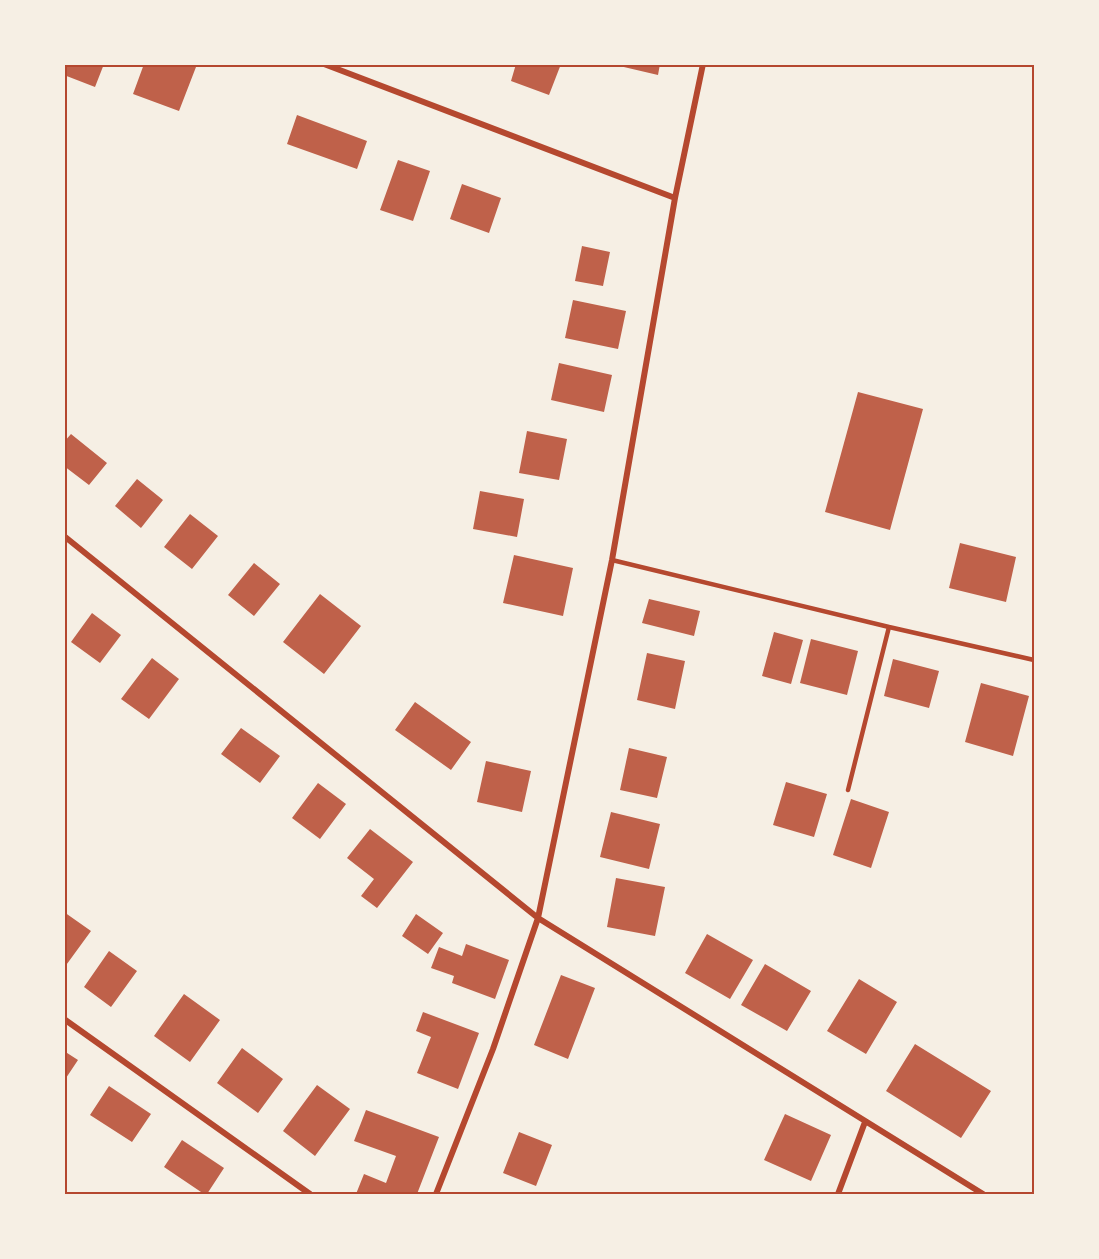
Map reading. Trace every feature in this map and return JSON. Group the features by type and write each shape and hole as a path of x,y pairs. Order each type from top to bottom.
{"street":[{"path":"324,64 675,198"},
{"path":"436,1194 493,1049 538,918 612,560 675,198 703,64"},
{"path":"64,536 538,918 983,1194"},
{"path":"64,1019 310,1194"},
{"path":"838,1194 864,1122"}],"lane":[{"path":"612,560 1035,660"},
{"path":"848,790 889,627"}],"building":[{"path":"65,64 104,64 95,87 64,75"},
{"path":"144,64 189,64 196,67 179,111 133,94"},
{"path":"516,64 561,64 549,95 511,81"},
{"path":"611,64 660,64 658,75"},
{"path":"297,115 367,141 357,169 287,144"},
{"path":"398,160 430,171 413,221 380,210"},
{"path":"462,184 501,198 489,233 450,219"},
{"path":"582,246 610,252 603,286 575,281"},
{"path":"573,300 626,311 618,349 565,338"},
{"path":"559,363 612,375 604,412 551,400"},
{"path":"858,392 923,409 890,530 825,512"},
{"path":"527,431 567,439 559,480 519,473"},
{"path":"71,434 107,463 89,485 64,466 64,442"},
{"path":"137,479 163,500 141,528 115,506"},
{"path":"480,491 524,499 517,537 473,529"},
{"path":"190,514 218,536 192,569 164,547"},
{"path":"960,543 1016,557 1006,602 949,588"},
{"path":"514,555 573,568 563,616 503,603"},
{"path":"254,563 280,584 254,616 228,595"},
{"path":"320,594 361,626 324,674 283,642"},
{"path":"649,599 700,611 694,636 642,623"},
{"path":"92,613 121,635 100,663 71,642"},
{"path":"774,632 803,640 791,684 762,676"},
{"path":"811,639 858,651 847,695 800,683"},
{"path":"647,653 685,661 675,709 637,700"},
{"path":"152,658 179,679 149,719 121,699"},
{"path":"893,659 939,671 929,708 884,696"},
{"path":"981,683 1029,696 1013,756 965,742"},
{"path":"415,702 471,742 451,770 395,730"},
{"path":"241,728 280,756 260,783 221,754"},
{"path":"629,748 667,757 657,798 620,790"},
{"path":"486,761 531,771 522,812 477,802"},
{"path":"786,782 827,794 814,837 773,825"},
{"path":"318,783 346,804 320,839 292,818"},
{"path":"851,799 889,812 871,868 833,855"},
{"path":"611,812 660,824 649,869 600,857"},
{"path":"370,829 413,862 377,908 361,896 374,879 347,858"},
{"path":"616,878 665,887 655,936 607,927"},
{"path":"64,912 91,931 64,968"},
{"path":"416,914 443,933 428,954 402,936"},
{"path":"707,934 753,960 730,999 685,973"},
{"path":"466,944 509,960 495,999 452,983 454,976 431,968 439,947 462,956"},
{"path":"109,951 137,971 111,1007 84,987"},
{"path":"765,964 811,991 787,1031 741,1005"},
{"path":"561,975 595,988 568,1059 534,1045"},
{"path":"859,979 897,1002 866,1054 827,1031"},
{"path":"184,994 220,1020 190,1062 154,1036"},
{"path":"423,1012 479,1033 458,1089 417,1073 431,1037 416,1031"},
{"path":"915,1044 991,1091 961,1138 886,1091"},
{"path":"242,1048 283,1079 258,1113 217,1083"},
{"path":"64,1051 78,1060 64,1081"},
{"path":"317,1085 350,1109 315,1156 283,1131"},
{"path":"109,1086 151,1114 132,1142 90,1115"},
{"path":"366,1110 439,1137 417,1194 356,1194 364,1174 386,1183 396,1156 354,1141"},
{"path":"785,1114 831,1135 811,1181 764,1160"},
{"path":"519,1132 552,1145 536,1186 503,1173"},
{"path":"182,1140 224,1168 207,1194 164,1167"}]}
